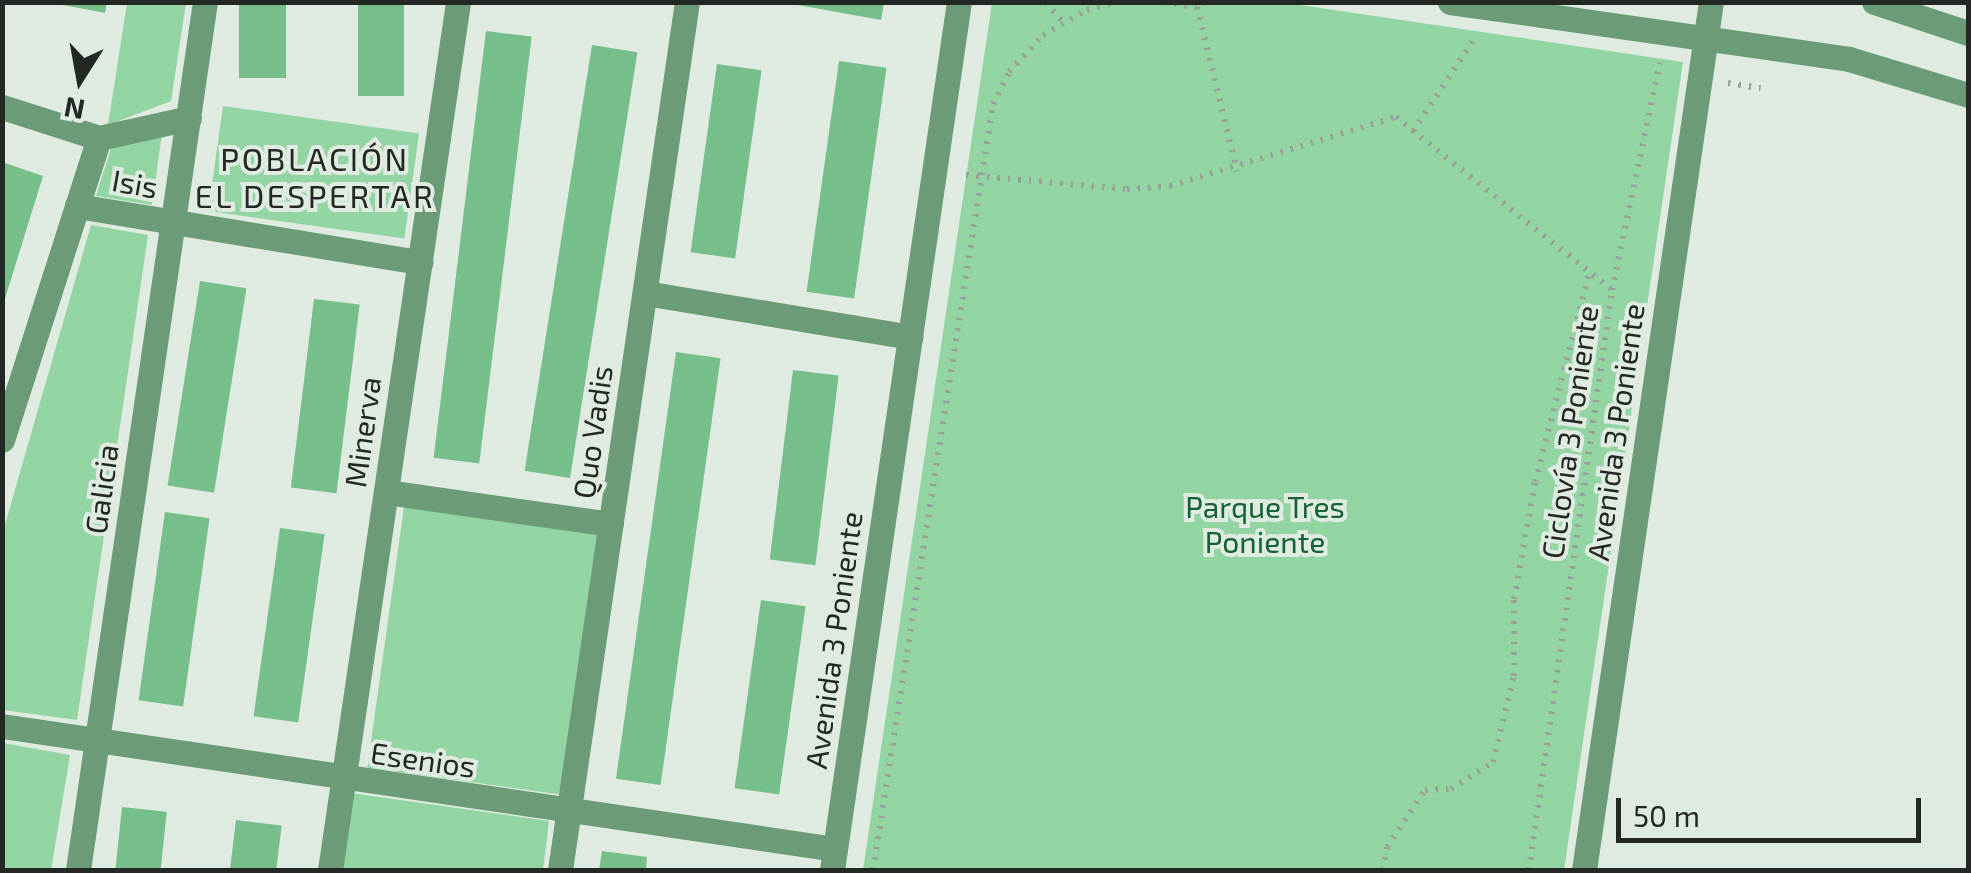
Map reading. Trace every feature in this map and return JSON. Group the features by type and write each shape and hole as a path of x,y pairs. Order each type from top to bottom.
{"street":[{"name":"Galicia","path":"78,870 206,2"},
{"name":"Minerva","path":"330,870 458,2"},
{"name":"Quo Vadis","path":"560,870 688,2"},
{"name":"Avenida 3 Poniente","path":"834,860 959,2"},
{"path":"1450,2 1850,59 1968,95"},
{"name":"Avenida 3 Poniente","path":"1584,870 1711,2"},
{"path":"1874,2 1968,34"},
{"name":"Isis","path":"2,107 99,138"},
{"path":"2,440 99,138 189,118"},
{"name":"Isis","path":"78,206 420,262"},
{"path":"645,292 910,336"},
{"path":"386,492 611,524"},
{"name":"Esenios","path":"2,726 343,781 568,812 834,860"}],"path":[{"path":"1046,2 1062,21"},
{"path":"873,870 993,104 1009,72 1062,21 1117,2"},
{"path":"1164,2 1200,5 1237,171"},
{"path":"1414,131 1490,9"},
{"name":"Ciclovía 3 Poniente","path":"1528,870 1612,290 1666,32"},
{"path":"966,176 1126,190 1237,171 1396,117 1612,290"},
{"path":"1383,870 1387,847 1426,790 1451,788 1493,762 1514,676 1514,599 1535,482 1590,270"}],"green space":[{"path":"127,3 186,3 171,101 108,125"},
{"name":"Parque Tres Poniente","path":"992,3 1287,3 1683,62 1564,870 863,870"},
{"path":"223,106 419,134 404,239 208,211"},
{"path":"162,133 152,205 96,196 112,145"},
{"path":"91,225 148,235 77,720 3,710 2,535"},
{"path":"404,507 602,535 565,795 367,767"},
{"path":"3,743 70,755 51,870 3,870"},
{"path":"344,792 549,821 543,870 333,870"}],"building":[{"path":"47,2 107,2 105,13"},
{"path":"239,2 286,2 286,78 239,78"},
{"path":"358,2 404,2 404,96 358,96"},
{"path":"781,2 884,2 881,20"},
{"path":"486,31 532,37 479,463 434,458"},
{"path":"592,45 637,52 570,478 525,471"},
{"path":"839,61 887,68 854,298 807,292"},
{"path":"717,64 762,70 735,258 691,252"},
{"path":"2,162 43,176 3,305 2,304"},
{"path":"200,281 246,288 214,493 168,485"},
{"path":"314,299 360,305 337,493 291,488"},
{"path":"676,352 721,358 661,785 616,779"},
{"path":"793,370 839,376 815,565 770,560"},
{"path":"165,512 210,518 183,706 139,700"},
{"path":"280,528 325,534 298,722 254,716"},
{"path":"761,600 806,606 779,794 735,788"},
{"path":"122,807 167,812 161,870 115,870"},
{"path":"236,820 282,826 276,870 230,870"},
{"path":"602,851 647,857 646,870 599,870"}],"district":[{"name":"POBLACIÓN EL DESPERTAR","path":"315,178"}]}
